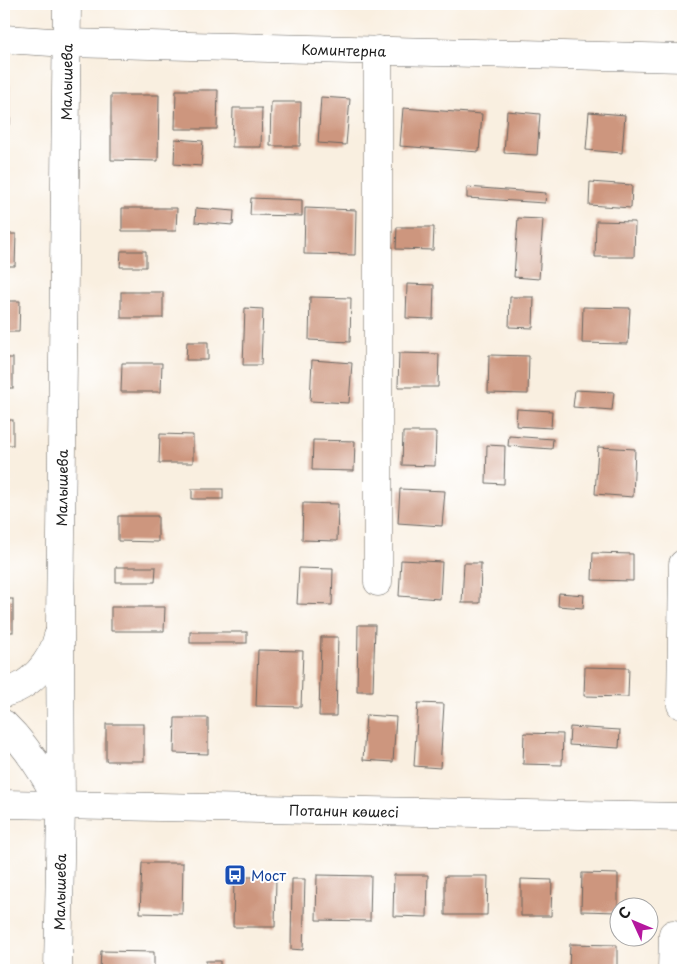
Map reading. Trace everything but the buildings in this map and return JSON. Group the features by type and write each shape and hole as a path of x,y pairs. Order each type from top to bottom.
{"street":[{"name":"Малышева","path":"58,970 61,805 60,624 68,4"},
{"name":"Коминтерна","path":"4,39 67,43 683,58"},
{"path":"378,50 378,582"},
{"path":"681,705 683,564"},
{"path":"4,693 28,682 48,660 56,646 60,624"},
{"path":"4,724 36,764 52,787 61,805"},
{"name":"Потанин көшесі","path":"4,804 683,817"},
{"path":"672,970 673,934"}],"place":[{"name":"Мост","path":"235,875"}]}
